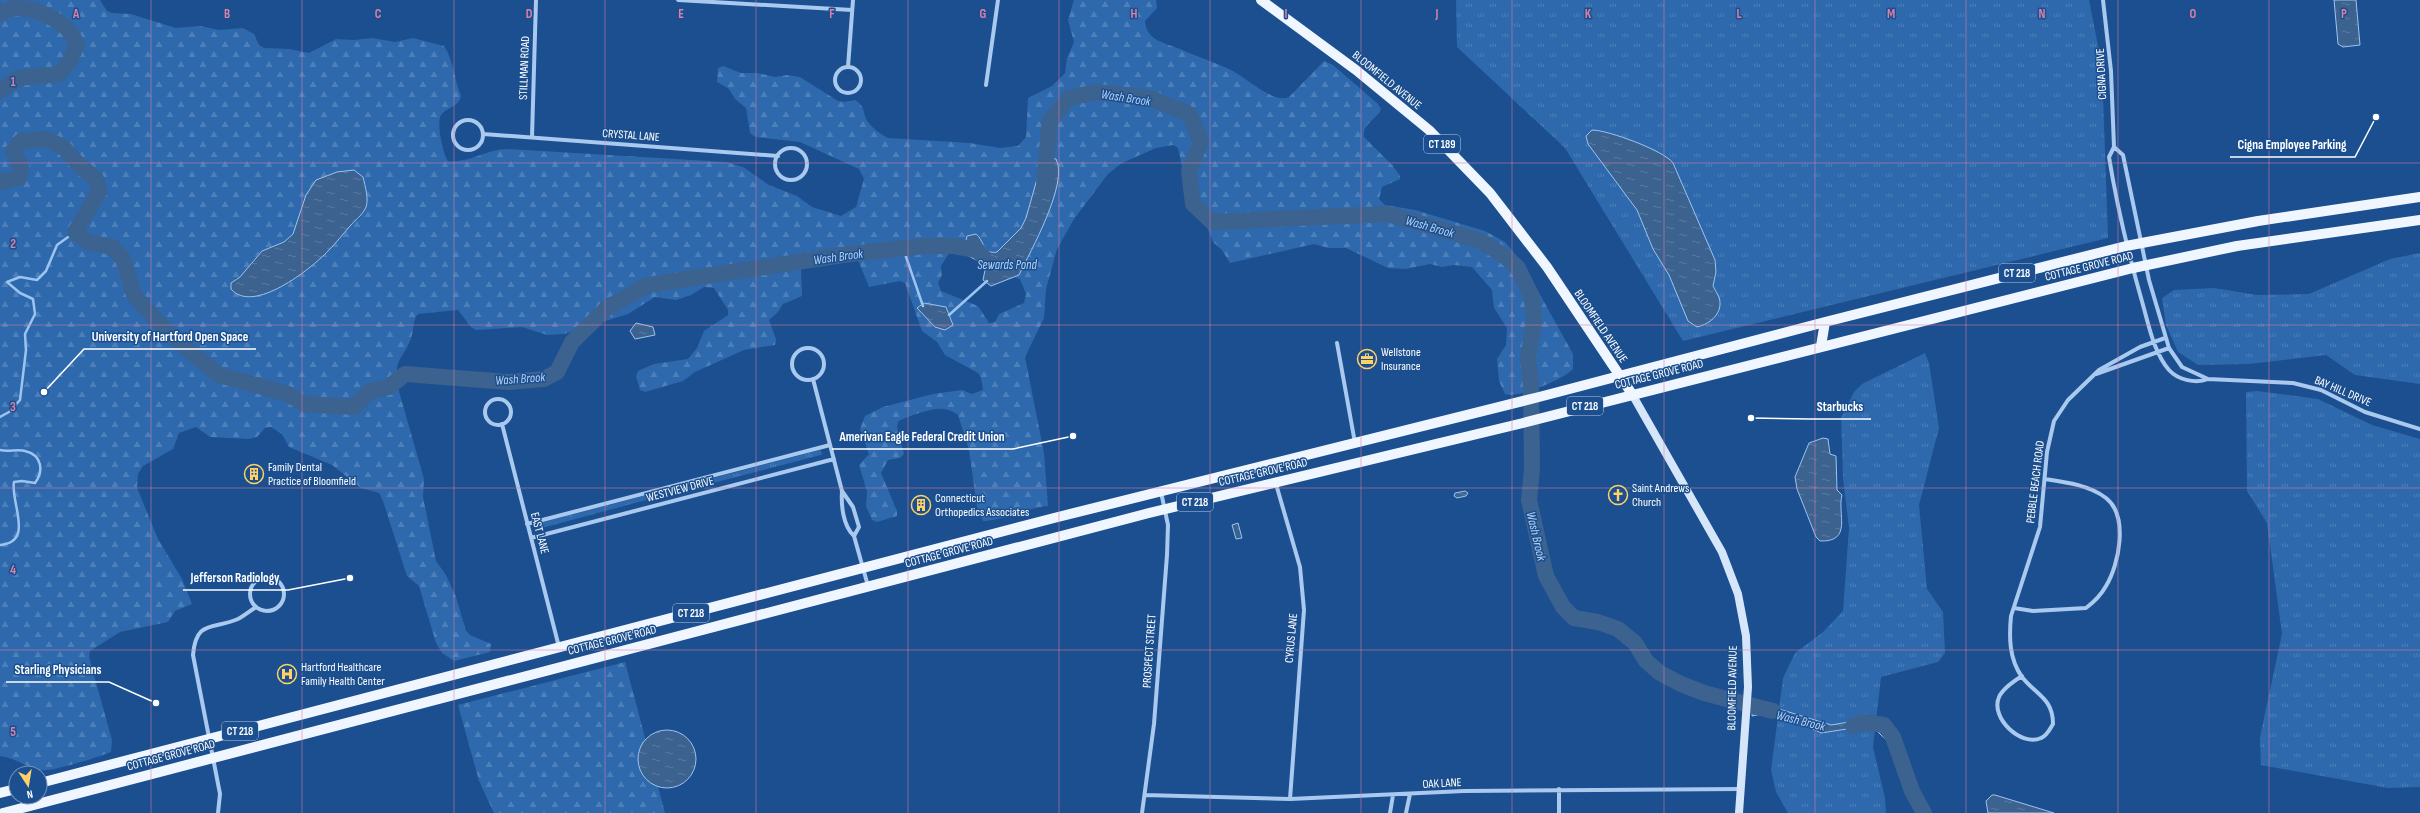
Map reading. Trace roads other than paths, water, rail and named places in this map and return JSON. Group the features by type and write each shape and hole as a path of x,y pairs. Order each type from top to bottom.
{"main road":[{"name":"BLOOMFIELD AVENUE","path":"1261,0 1356,70 1428,130 1490,193 1547,267 1632,394 1704,519 1733,578 1738,594 1746,636 1748,687 1739,813"},
{"name":"COTTAGE GROVE ROAD","path":"48,781 1161,491 1522,402 1825,322 2126,246 2258,221 2420,197"},
{"name":"COTTAGE GROVE ROAD","path":"3,813 445,696 1165,509 1275,481 1523,422 2133,268 2244,245 2420,220"},
{"path":"1821,346 1825,322"},
{"path":"441,678 445,696"}],"street":[{"name":"STILLMAN ROAD","path":"532,137 536,0"},
{"path":"678,0 852,10"},
{"path":"848,67 853,0"},
{"path":"986,85 998,0"},
{"name":"CIGNA DRIVE","path":"2103,0 2111,71 2114,147 2109,157 2129,256"},
{"path":"848,67 858,72 860,83 856,89 845,92 836,84 835,76 840,69 848,67"},
{"path":"466,120 476,122 483,134 480,144 467,150 458,146 453,138 455,128 466,120"},
{"name":"CRYSTAL LANE","path":"483,134 778,156 791,149 800,151 807,164 804,174 790,180 780,176 776,166 778,156"},
{"path":"2114,147 2123,154 2141,243"},
{"name":"BAY HILL DRIVE","path":"2141,243 2165,338 2169,348 2182,367 2208,380"},
{"name":"BAY HILL DRIVE","path":"2129,256 2158,351 2170,371 2179,377 2200,383 2208,380 2293,383 2321,390 2365,412 2420,429"},
{"name":"PEBBLE BEACH ROAD","path":"2022,676 2006,688 1999,697 1997,708 1999,717 2023,738 2032,740 2043,738 2053,724 2051,707 2022,676 2010,646 2010,631 2014,608 2040,527 2047,452 2054,421 2068,400 2096,374 2113,361 2165,338"},
{"path":"1337,343 1355,443"},
{"path":"806,348 820,353 824,362 822,371 813,379 802,378 793,367 794,357 806,348"},
{"name":"PEBBLE BEACH ROAD","path":"2096,374 2169,348"},
{"path":"813,379 842,491 841,502 848,530 854,536 868,586"},
{"path":"501,399 510,408 509,420 502,424 494,424 486,416 486,407 492,400 501,399"},
{"name":"EAST LANE","path":"502,424 559,647"},
{"name":"WESTVIEW DRIVE","path":"527,524 830,445"},
{"name":"WESTVIEW DRIVE","path":"531,538 834,459"},
{"path":"2014,608 2039,611 2086,608 2106,588 2116,562 2120,543 2119,524 2115,510 2106,498 2075,484 2045,479"},
{"name":"CYRUS LANE","path":"1275,481 1300,567 1304,610 1290,799"},
{"path":"842,491 853,507 859,527 854,536"},
{"name":"PROSPECT STREET","path":"1142,813 1154,724 1167,555 1168,525 1161,491"},
{"path":"218,813 220,794 208,740 193,655 194,640 204,628 237,619 256,607 269,611 281,604 284,592 277,581 265,578 254,584 250,597 256,607"},
{"name":"OAK LANE","path":"1145,795 1290,799 1559,790 1741,789"},
{"path":"1559,790 1559,813"},
{"path":"1406,813 1410,794"},
{"path":"1390,813 1393,795"}],"water":[{"path":"2334,0 2356,0 2360,45 2343,47 2338,44"},
{"path":"1592,130 1610,133 1636,142 1668,158 1673,163 1715,260 1716,272 1713,286 1719,297 1720,308 1715,317 1702,326 1697,327 1688,321 1669,275 1653,249 1637,210 1588,144 1586,136"},
{"name":"Sewards Pond","path":"1049,158 1056,159 1059,170 1053,200 1039,235 1019,275 991,286 983,280 985,270 982,263 963,253 967,236 976,234 986,249 992,252 997,252 1021,228 1026,218 1041,165"},
{"path":"354,170 363,177 367,196 366,207 361,215 320,259 296,278 267,293 253,297 241,296 231,289 231,283 240,277 262,251 284,242 293,234 306,195 316,180 337,172"},
{"path":"924,303 946,307 953,325 945,330 935,327 917,308"},
{"path":"636,323 653,327 655,335 635,339 630,331"},
{"path":"1823,438 1828,439 1830,454 1836,456 1837,490 1842,495 1842,526 1837,537 1830,540 1820,541 1816,537 1797,489 1795,477 1809,443"},
{"path":"1465,491 1468,493 1466,496 1457,498 1454,496 1455,493"},
{"path":"1238,523 1242,538 1236,539 1232,525"},
{"path":"1753,701 1831,725 1867,719 1892,733 1905,755 1897,759 1892,746 1876,730 1866,726 1821,733 1788,716 1766,713 1752,716"},
{"path":"667,730 678,732 691,743 694,748 696,759 694,770 683,783 678,786 667,788 656,786 643,775 640,770 638,759 640,748 651,735 656,732"},
{"path":"1992,795 2054,813 1988,813 1986,801"}],"waterway":[{"path":"0,14 7,10 16,8 34,10 52,18 67,28 77,44 70,61 59,74 18,78 0,91"},
{"name":"Wash Brook","path":"1044,181 1050,120 1069,98 1096,92 1150,98 1189,114 1201,141 1189,171 1193,204 1212,222 1388,214 1481,241 1506,257 1518,268 1532,297 1534,321 1528,360 1531,384 1532,469 1529,500 1546,576 1563,607 1574,618 1598,622 1618,629 1635,643 1646,661 1660,673 1681,684 1704,693 1773,711"},
{"name":"Wash Brook","path":"0,182 19,178 21,166 13,151 21,141 46,139 63,147 79,165 96,179 99,192 75,232 88,242 112,247 123,259 134,295 167,332 219,375 288,394 304,404 354,407 370,391 389,387 405,374 508,382 544,379 557,372 572,342 607,308 648,285 850,254 924,246 953,246 977,250 983,256"},
{"path":"0,417 9,412 20,400 26,350 25,334 35,314 33,299 20,293 7,282 20,277 37,280 46,271 57,245 75,232"},
{"path":"903,248 923,306"},
{"path":"949,315 987,281"},
{"path":"0,450 22,450 31,453 40,464 40,474 35,483 22,481 14,482 19,529 16,537 10,542 0,545"},
{"name":"Wash Brook","path":"1853,726 1864,722 1884,725 1893,737 1912,791 1924,813"}],"place":[{"name":"Cigna Employee Parking","path":"2376,117"},
{"name":"Wellstone Insurance","path":"1367,359"},
{"name":"University of Hartford Open Space","path":"44,392"},
{"name":"Starbucks","path":"1751,418"},
{"name":"Amerivan Eagle Federal Credit Union","path":"1073,436"},
{"name":"Family Dental Practice of Bloomfield","path":"254,474"},
{"name":"Saint Andrews Church","path":"1618,495"},
{"name":"Connecticut Orthopedics Associates","path":"921,505"},
{"name":"Jefferson Radiology","path":"350,578"},
{"name":"Hartford Healthcare Family Health Center","path":"287,674"},
{"name":"Starling Physicians","path":"156,703"}]}
